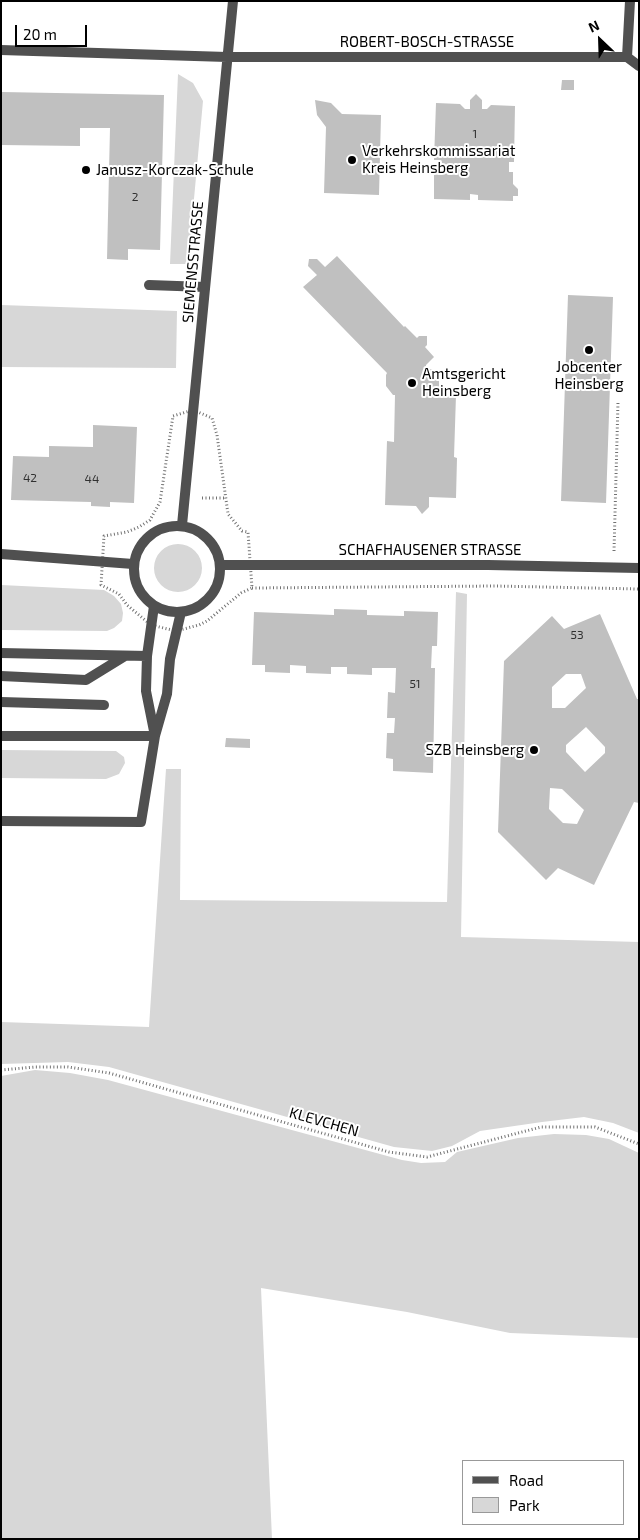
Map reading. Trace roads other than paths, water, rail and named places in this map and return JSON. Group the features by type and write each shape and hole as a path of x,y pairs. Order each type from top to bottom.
{"street":[{"name":"SIEMENSSTRASSE","path":"182,525 233,1"},
{"path":"630,1 627,57 639,66"},
{"name":"ROBERT-BOSCH-STRASSE","path":"1,50 227,57 627,57"},
{"path":"149,285 205,287"},
{"path":"182,525 197,529 209,538 217,550 221,565 219,578 214,591 205,602 194,609 180,612 166,611 154,606 142,595 134,580 133,564 137,551 144,539 156,530 168,526 182,525"},
{"path":"1,554 133,564"},
{"name":"SCHAFHAUSENER STRASSE","path":"221,565 613,566 639,568"},
{"path":"154,606 147,656 146,691 155,736"},
{"path":"1,821 141,822 155,736 168,694 170,659 180,612"},
{"path":"1,653 147,656"},
{"path":"1,676 86,680 126,656"},
{"path":"1,702 104,705"},
{"path":"1,736 155,736"}],"place":[{"name":"Verkehrskommissariat Kreis Heinsberg","path":"352,160"},
{"name":"Janusz-Korczak-Schule","path":"86,170"},
{"name":"Jobcenter Heinsberg","path":"589,350"},
{"name":"Amtsgericht Heinsberg","path":"412,383"},
{"name":"SZB Heinsberg","path":"534,750"}]}
